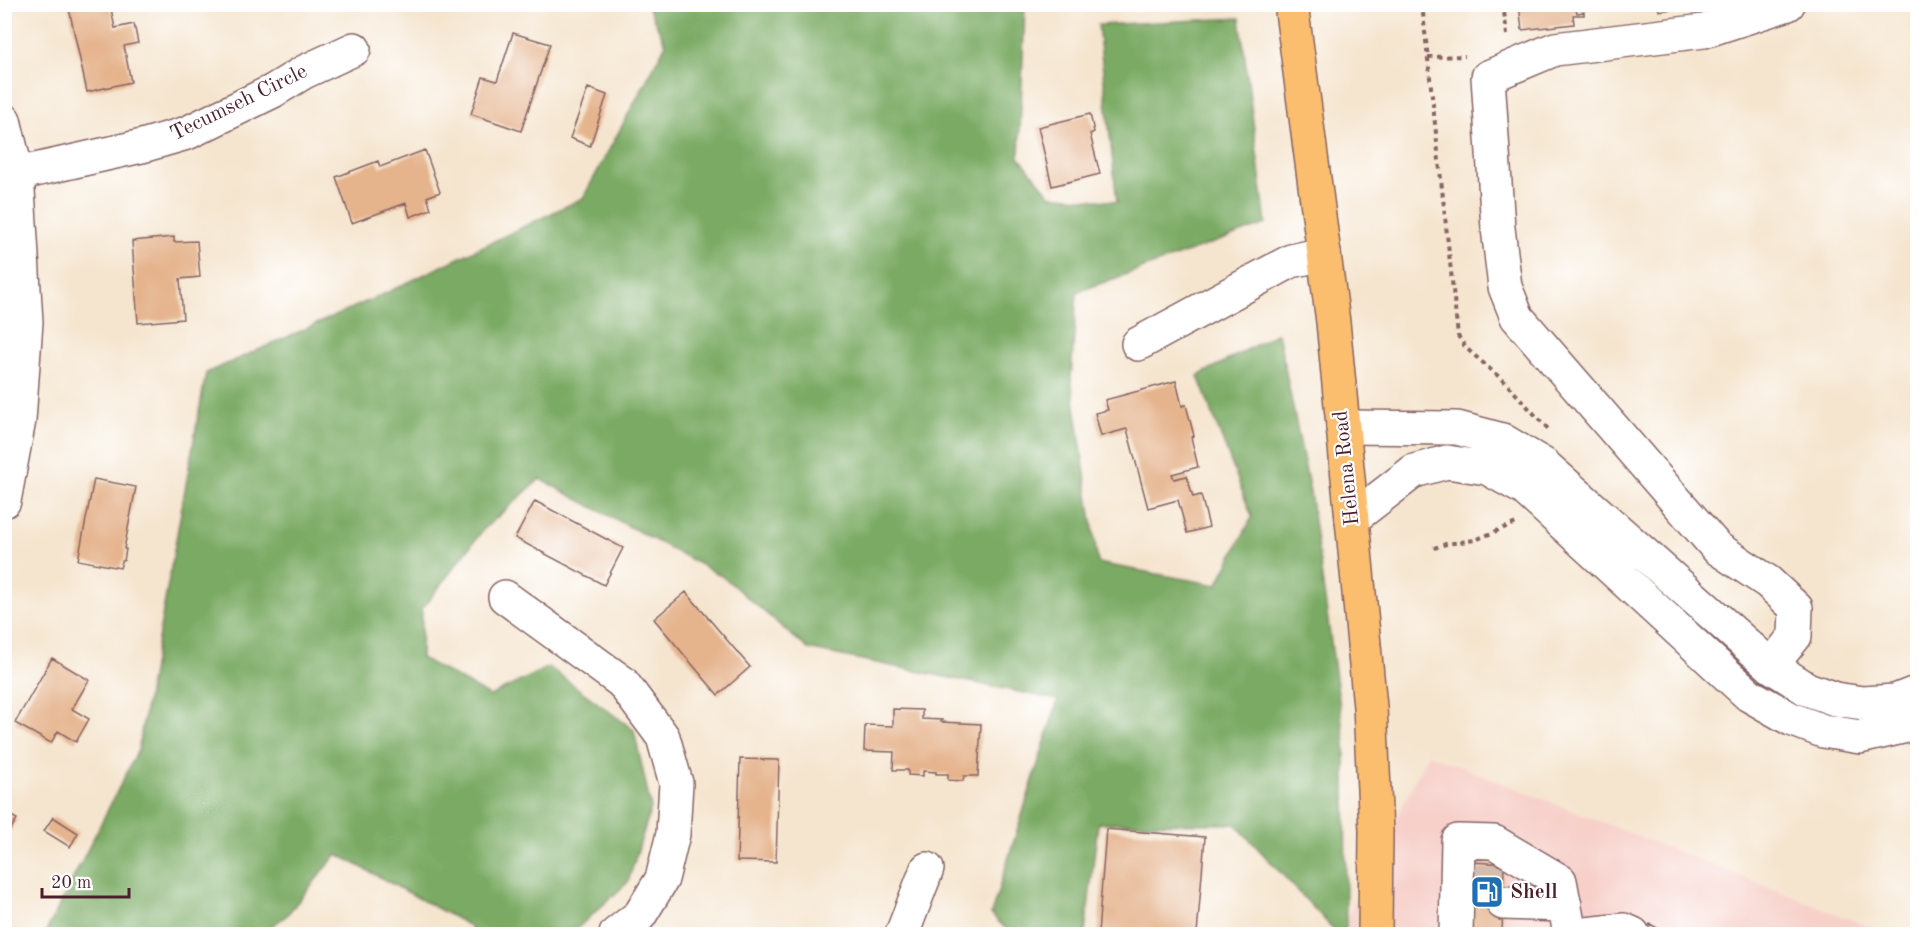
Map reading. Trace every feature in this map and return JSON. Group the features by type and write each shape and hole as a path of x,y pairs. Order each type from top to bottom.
{"main road":[{"name":"Helena Road","path":"1291,4 1333,321 1371,707 1376,831 1375,934"}],"street":[{"path":"1771,666 1795,636 1796,608 1768,582 1717,548 1517,316 1505,287 1498,228 1488,77 1555,50 1704,31 1788,4"},
{"name":"Tecumseh Circle","path":"16,174 142,146 187,133 304,72 354,49"},
{"path":"4,120 16,174 26,322 19,420 4,501"},
{"path":"1138,344 1292,261 1324,254"},
{"path":"1343,427 1457,428 1502,440 1544,465 1771,666 1807,689 1835,699 1863,703 1895,701 1917,692"},
{"path":"1352,519 1414,471 1447,462 1487,468 1525,489 1539,501 1749,695 1791,719 1823,731 1860,737 1907,726 1917,721"},
{"path":"505,597 622,682 663,737 676,783 673,834 662,879 640,915 616,934"},
{"path":"1456,934 1477,892 1458,841 1494,842 1565,907"},
{"path":"902,934 927,869"},
{"path":"1477,892 1565,907"},
{"path":"1586,934 1624,930 1633,934"}],"path":[{"path":"1422,4 1458,336 1466,348 1505,382 1551,433"},
{"path":"1503,4 1507,37"},
{"path":"1434,548 1475,540 1519,522 1539,501"}],"shaded area":[{"path":"1428,754 1888,934 1339,934"}],"green space":[{"path":"647,5 1036,5 1025,6 1019,157 1050,195 1117,202 1098,25 1240,18 1266,224 1077,292 1071,378 1098,563 1217,585 1252,517 1198,376 1278,333 1310,492 1345,743 1346,934 1338,934 1235,824 1098,823 1085,934 1011,934 991,914 1058,700 808,649 722,576 540,479 483,530 422,609 421,658 490,696 549,667 634,730 651,808 628,882 571,934 473,934 470,926 337,854 286,916 260,934 45,934 138,750 206,373 386,293 583,198 666,44"}],"building":[{"path":"68,4 110,4 115,28 134,24 138,43 124,46 131,82 87,92"},
{"path":"1519,4 1602,4 1602,6 1576,9 1577,13 1584,12 1584,15 1573,15 1574,24 1522,30"},
{"path":"1658,4 1687,4 1688,7 1659,11"},
{"path":"513,33 550,44 521,131 471,114 483,77 497,81"},
{"path":"588,88 607,95 590,146 570,138"},
{"path":"1090,114 1094,132 1090,134 1100,174 1052,186 1038,127"},
{"path":"425,150 440,192 427,197 431,209 410,217 406,203 352,223 336,177 378,161 380,167"},
{"path":"174,237 174,242 197,241 200,277 180,279 183,319 138,323 132,241"},
{"path":"1176,381 1182,406 1186,405 1194,436 1191,437 1198,467 1172,474 1174,479 1187,476 1193,497 1201,495 1209,527 1187,533 1178,500 1148,508 1127,429 1101,436 1095,413 1108,410 1105,400"},
{"path":"94,479 136,487 124,549 126,549 124,561 120,568 78,560"},
{"path":"535,501 623,548 604,585 515,538"},
{"path":"686,592 750,667 718,695 654,619"},
{"path":"52,658 89,680 72,709 89,719 76,742 58,731 51,743 15,723"},
{"path":"893,709 922,710 922,719 981,724 978,776 964,776 963,781 948,780 948,774 936,774 936,772 923,771 923,776 908,775 908,770 893,770 894,752 864,751 865,725 893,726"},
{"path":"740,759 779,760 776,862 737,861"},
{"path":"4,812 17,819 4,840"},
{"path":"53,817 78,833 70,847 44,831"},
{"path":"1106,829 1205,837 1197,934 1098,934"},
{"name":"Shell","path":"1472,862 1504,864 1502,934 1470,934"},
{"path":"1650,924 1668,934 1644,934"}],"tunnel":[{"path":"1472,882 1503,881"}],"place":[{"name":"Shell","path":"1487,892"}]}
